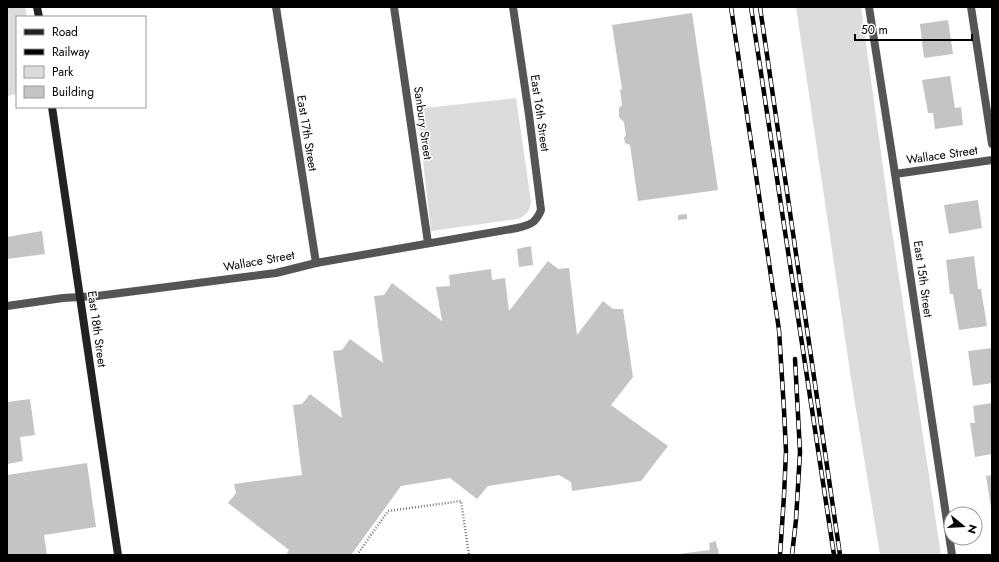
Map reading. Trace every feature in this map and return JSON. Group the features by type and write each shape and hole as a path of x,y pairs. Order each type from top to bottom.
{"main road":[{"name":"East 18th Street","path":"52,108 118,555"}],"street":[{"name":"East 17th Street","path":"276,7 316,263"},
{"name":"Sanbury Street","path":"394,7 428,243"},
{"name":"East 16th Street","path":"513,7 542,210 536,220"},
{"name":"East 15th Street","path":"869,7 952,555"},
{"path":"971,7 992,144"},
{"name":"Wallace Street","path":"895,174 992,160"},
{"name":"Wallace Street","path":"7,306 276,273 316,263 517,228 529,225 536,220"}],"path":[{"path":"357,555 388,511 461,501 469,555"}],"green space":[{"path":"25,7 27,16 16,16 16,94 7,96 7,8"},
{"path":"796,7 861,7 889,211 941,555 880,555 852,385"},
{"path":"516,98 531,201 529,210 518,219 431,231 417,109"}],"building":[{"path":"692,13 718,190 638,201 630,145 625,143 624,137 626,136 624,122 619,117 619,108 622,105 620,90 622,89 612,25"},
{"path":"948,20 953,54 924,58 920,24"},
{"path":"950,76 955,108 961,107 963,125 935,129 933,113 928,113 922,80"},
{"path":"978,200 982,228 949,234 944,205"},
{"path":"687,214 687,219 678,220 678,215"},
{"path":"42,231 45,254 7,259 7,237"},
{"path":"531,246 533,265 519,267 517,249"},
{"path":"974,256 978,289 981,289 987,326 959,330 953,294 950,294 946,260"},
{"path":"548,261 558,269 569,268 577,335 603,301 613,309 623,309 633,377 611,405 668,446 641,481 572,491 571,482 559,475 488,486 477,499 450,478 401,486 351,555 286,555 289,550 228,503 236,493 234,484 302,475 293,405 302,404 310,394 342,418 333,351 342,350 350,339 383,363 374,296 384,295 392,283 442,321 436,287 450,286 449,275 491,269 492,280 505,278 509,311"},
{"path":"992,348 992,383 973,386 968,351"},
{"path":"30,399 35,435 20,437 23,461 7,464 7,402"},
{"path":"992,403 992,454 975,457 970,423 975,423 973,406"},
{"path":"87,463 96,527 44,535 47,555 7,555 7,475"},
{"path":"992,475 992,508 991,508 986,476"},
{"path":"716,541 719,555 678,555 710,550 709,543"}],"railway":[{"path":"731,7 779,330 786,451 780,555"},
{"path":"751,7 834,555"},
{"path":"760,7 840,555"},
{"path":"792,555 796,520 800,452 795,359"}]}
